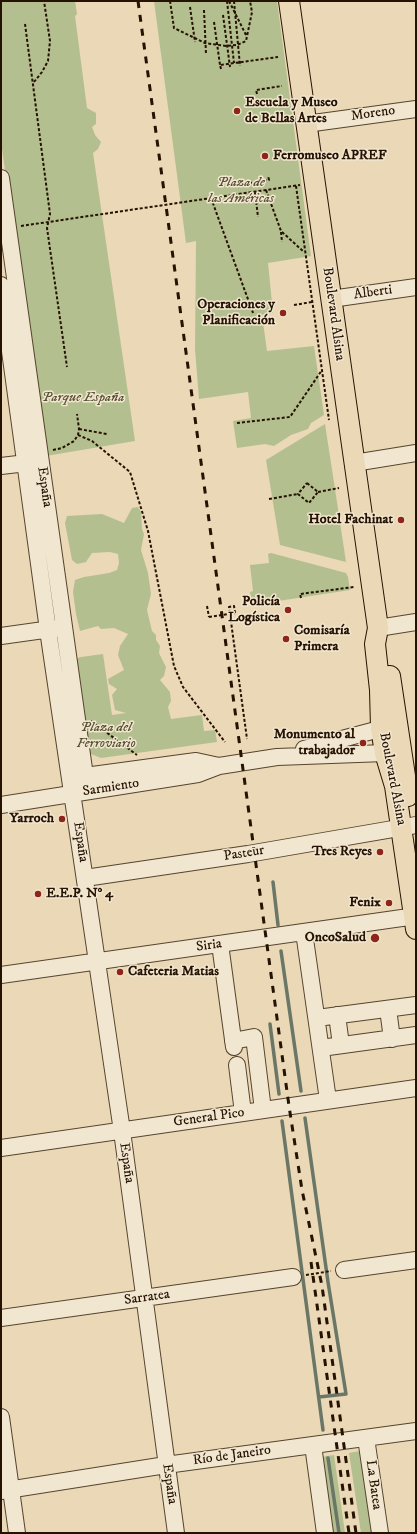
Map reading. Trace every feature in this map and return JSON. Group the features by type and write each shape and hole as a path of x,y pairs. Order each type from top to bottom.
{"main road":[{"name":"Boulevard Alsina","path":"289,1 306,124 305,185 322,300 354,463 378,628 375,644 380,690 390,727 395,786 410,826 416,850"},
{"name":"Boulevard Alsina","path":"410,826 415,921"}],"street":[{"name":"Moreno","path":"306,124 416,108"},
{"name":"España","path":"1,178 8,228 5,290 38,458 73,793 122,1131 176,1533"},
{"name":"Alberti","path":"322,300 416,287"},
{"path":"354,463 416,453"},
{"path":"1,466 38,458"},
{"path":"378,628 416,622"},
{"name":"España","path":"56,629 85,776"},
{"path":"1,636 56,629"},
{"name":"Sarmiento","path":"1,805 198,774 219,766 277,757 390,727"},
{"name":"Sarmiento","path":"277,757 393,752"},
{"name":"Sarmiento","path":"85,776 196,762 219,766"},
{"path":"73,793 85,776"},
{"name":"Pasteur","path":"85,878 248,854 410,826"},
{"name":"Siria","path":"1,975 304,932 415,921"},
{"path":"304,932 328,1100"},
{"path":"220,944 234,1044 254,1037 263,1110"},
{"path":"317,1018 416,1005"},
{"path":"388,1009 392,1039"},
{"path":"337,1015 341,1045"},
{"path":"321,1048 416,1035"},
{"path":"237,1065 243,1113"},
{"name":"General Pico","path":"1,1148 416,1088"},
{"path":"336,1271 416,1260"},
{"name":"Sarratea","path":"1,1318 299,1276"},
{"path":"1,1417 6,1490 17,1533"},
{"name":"Río de Janeiro","path":"6,1490 166,1465 416,1430"},
{"name":"La Batea","path":"366,1438 380,1533"},
{"path":"313,1445 325,1533"}],"path":[{"path":"34,82 48,61 50,41 44,1"},
{"path":"170,1 174,28 205,43 216,44 218,46 237,45 246,41 252,12 250,1"},
{"path":"228,1 247,36"},
{"path":"228,1 234,63"},
{"path":"234,1 240,66"},
{"path":"190,7 195,42"},
{"path":"204,10 206,54"},
{"path":"223,15 230,67"},
{"path":"214,22 220,69"},
{"path":"25,24 34,82 50,214 48,228 67,367"},
{"path":"220,65 278,56"},
{"path":"256,94 256,90 282,86"},
{"path":"249,183 268,180 268,176"},
{"path":"8,228 305,185 305,252 322,300 322,369 329,420"},
{"path":"266,190 281,231 282,242"},
{"path":"255,192 258,217"},
{"path":"211,198 253,313"},
{"path":"281,231 305,252"},
{"path":"294,305 322,300"},
{"path":"237,424 290,417 322,369"},
{"path":"38,458 62,448 74,441 78,435 79,429 77,414"},
{"path":"79,429 107,434"},
{"path":"78,435 92,441 130,472 148,531 174,666 183,687 225,742"},
{"path":"269,499 298,494 306,483 318,492"},
{"path":"298,494 309,503 318,492 339,488"},
{"path":"301,598 300,594 354,587"},
{"path":"207,606 209,617 235,614 234,606 229,607 247,739"},
{"path":"86,717 138,756"},
{"path":"299,1276 336,1271"}],"green space":[{"name":"Parque España","path":"1,1 75,1 77,14 75,16 87,108 96,113 96,124 92,127 95,135 101,142 98,149 93,153 135,441 46,456 1,142"},
{"name":"Plaza de las Américas","path":"154,1 277,1 311,256 268,263 273,313 262,315 267,351 314,346 324,415 311,423 308,429 291,435 274,446 265,444 237,448 233,421 251,418 248,392 199,399 195,349 196,241 186,243"},
{"path":"325,424 346,562 280,545 266,460"},
{"name":"Plaza del Ferroviario","path":"138,507 141,512 142,529 144,534 141,550 148,573 151,594 147,610 152,631 156,635 156,640 160,646 159,653 166,667 164,676 160,680 170,692 171,701 168,707 171,719 202,715 204,731 215,730 217,742 101,758 86,752 73,660 81,657 103,654 112,715 126,713 115,710 112,695 117,689 109,684 108,679 124,670 118,655 120,646 128,634 114,628 101,629 98,626 80,631 73,592 75,580 117,570 119,563 118,554 110,552 92,553 86,562 77,564 72,560 65,523 67,516 102,514 124,523 132,508"},
{"path":"271,553 346,573 350,590 252,605 250,592 253,591 250,565 269,563 268,554"},
{"path":"365,1450 376,1533 361,1533 349,1453"},
{"path":"334,1455 345,1533 330,1533 321,1457"}],"waterway":[{"path":"273,882 278,925"},
{"path":"281,951 301,1091"},
{"path":"270,1024 279,1094"},
{"path":"305,1118 328,1282 346,1394 319,1397"},
{"path":"282,1121 323,1430"},
{"path":"328,1458 339,1533"}],"railway":[{"path":"138,1 289,1106 302,1190 322,1286 356,1533"},
{"path":"311,1262 349,1533"}],"place":[{"name":"Escuela y Museo de Bellas Artes","path":"237,111"},
{"name":"Ferromuseo APREF","path":"265,156"},
{"name":"Operaciones y Planificación","path":"283,313"},
{"name":"Hotel Fachinat","path":"401,520"},
{"name":"Policía Logística","path":"288,610"},
{"name":"Comisaría Primera","path":"286,639"},
{"name":"Monumento al trabajador","path":"363,743"},
{"name":"Yarroch","path":"62,819"},
{"name":"Tres Reyes","path":"380,852"},
{"name":"E.E.P. N° 4","path":"38,894"},
{"name":"Fenix","path":"389,903"},
{"name":"OncoSalud","path":"375,938"},
{"name":"Cafeteria Matias","path":"120,972"}]}
